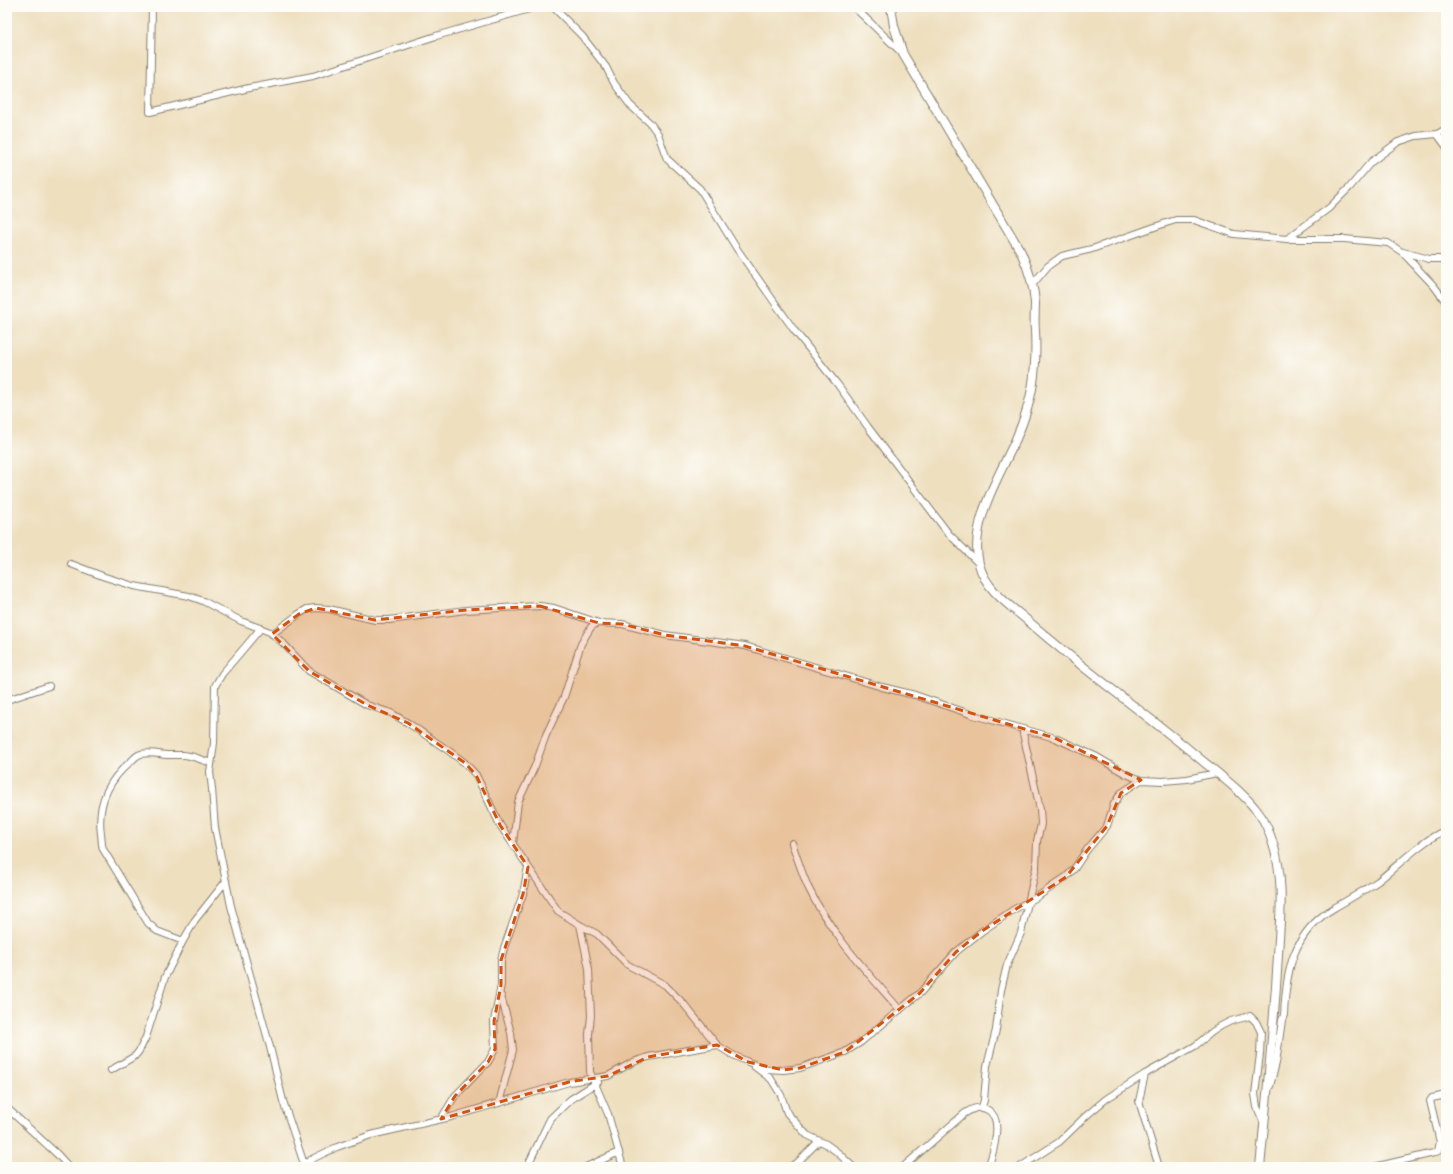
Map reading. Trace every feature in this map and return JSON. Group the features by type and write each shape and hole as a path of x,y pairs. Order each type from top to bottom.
{"street":[{"path":"152,7 150,112 241,90 313,76 429,38 536,7"},
{"path":"553,7 582,36 606,68 614,83 630,105 650,123 658,134 667,159 700,189 737,249 794,330 838,385 948,533 979,564"},
{"path":"854,7 903,54"},
{"path":"891,7 894,26 903,54 1021,252 1028,269 1032,285 1036,345 1035,373 1030,400 1017,437 995,483 982,516 977,547 979,564 987,582 1007,603 1057,647 1172,736 1245,798 1260,815 1268,829 1274,846 1281,887 1277,971 1268,1092 1260,1167"},
{"path":"1287,239 1329,208 1350,187 1371,162 1398,142 1416,136 1437,134 1446,129"},
{"path":"1437,134 1446,146"},
{"path":"1032,285 1048,266 1062,256 1092,249 1154,226 1176,220 1194,220 1234,234 1287,239 1344,239 1388,243 1402,252 1434,286 1446,302"},
{"path":"1402,252 1429,259 1446,259"},
{"path":"71,564 134,586 189,596 203,601 241,621 261,628 272,634 283,643 309,671 367,705 391,713 408,723 464,763 476,775 500,825 558,911 598,934 628,965 664,985 676,995 717,1045 731,1054 767,1069 783,1070 800,1068 845,1052 861,1042 929,984 956,952 995,922 1057,884 1074,869 1090,846 1107,826 1117,797 1125,789 1141,780"},
{"path":"272,634 307,609 316,608 329,609 374,620 389,620 466,610 540,606 554,608 599,623 622,624 665,635 745,646 869,684 915,695 953,709 1055,738 1077,747 1141,780 1163,781 1217,774"},
{"path":"513,843 518,802 535,766 546,735 564,697 581,644 591,627 599,623"},
{"path":"261,628 222,674 215,686 214,743 211,763 215,828 233,913 270,1047 283,1101 303,1166 337,1147 371,1135 441,1119 569,1082 594,1081 608,1076 633,1062 648,1057 717,1045"},
{"path":"7,700 49,686"},
{"path":"982,1107 987,1066 996,1030 1001,990 1007,966 1021,933 1036,868 1037,841 1041,818 1038,797 1022,729"},
{"path":"183,941 157,931 148,923 103,849 99,821 105,793 110,784 121,769 137,756 155,753 184,755 211,763"},
{"path":"1268,1092 1276,1063 1284,1014 1286,980 1290,963 1302,937 1314,924 1333,908 1366,890 1421,846 1446,830"},
{"path":"792,843 800,869 809,888 839,937 900,1010"},
{"path":"441,1119 455,1096 493,1055 496,1042 494,1021 500,992 501,960 523,894 528,867"},
{"path":"111,1070 135,1056 139,1051 146,1037 165,977 183,941 195,920 226,881"},
{"path":"580,925 589,969 591,1016 589,1034 590,1068 608,1114 623,1167"},
{"path":"499,1103 513,1050 512,1033 500,992"},
{"path":"1020,1167 1059,1142 1106,1099 1145,1074 1195,1046 1212,1032 1231,1020 1250,1016 1256,1022 1260,1032 1260,1054 1255,1094 1257,1107 1264,1125"},
{"path":"748,1062 770,1079 781,1096 784,1106 790,1116 807,1135 837,1152 853,1167"},
{"path":"1145,1074 1139,1102 1159,1167"},
{"path":"527,1167 550,1119 557,1111 594,1081"},
{"path":"1374,1167 1438,1151 1440,1142 1430,1101 1432,1098 1446,1095"},
{"path":"903,1167 946,1132 964,1114 971,1109 982,1107 987,1108 996,1125 994,1146 988,1167"},
{"path":"7,1108 69,1167"},
{"path":"789,1167 797,1163 819,1141"},
{"path":"586,1167 618,1152"}],"highlighted area":[{"path":"540,606 599,623 622,624 665,635 745,646 1055,738 1141,780 1121,793 1107,826 1066,877 982,931 956,952 920,993 845,1052 800,1068 783,1070 748,1062 717,1045 648,1057 608,1076 569,1082 441,1119 455,1096 488,1062 495,1049 494,1021 501,985 501,960 523,894 528,867 500,825 476,775 465,763 408,723 367,705 309,671 272,634 299,614 316,608 375,620 466,610"}]}
